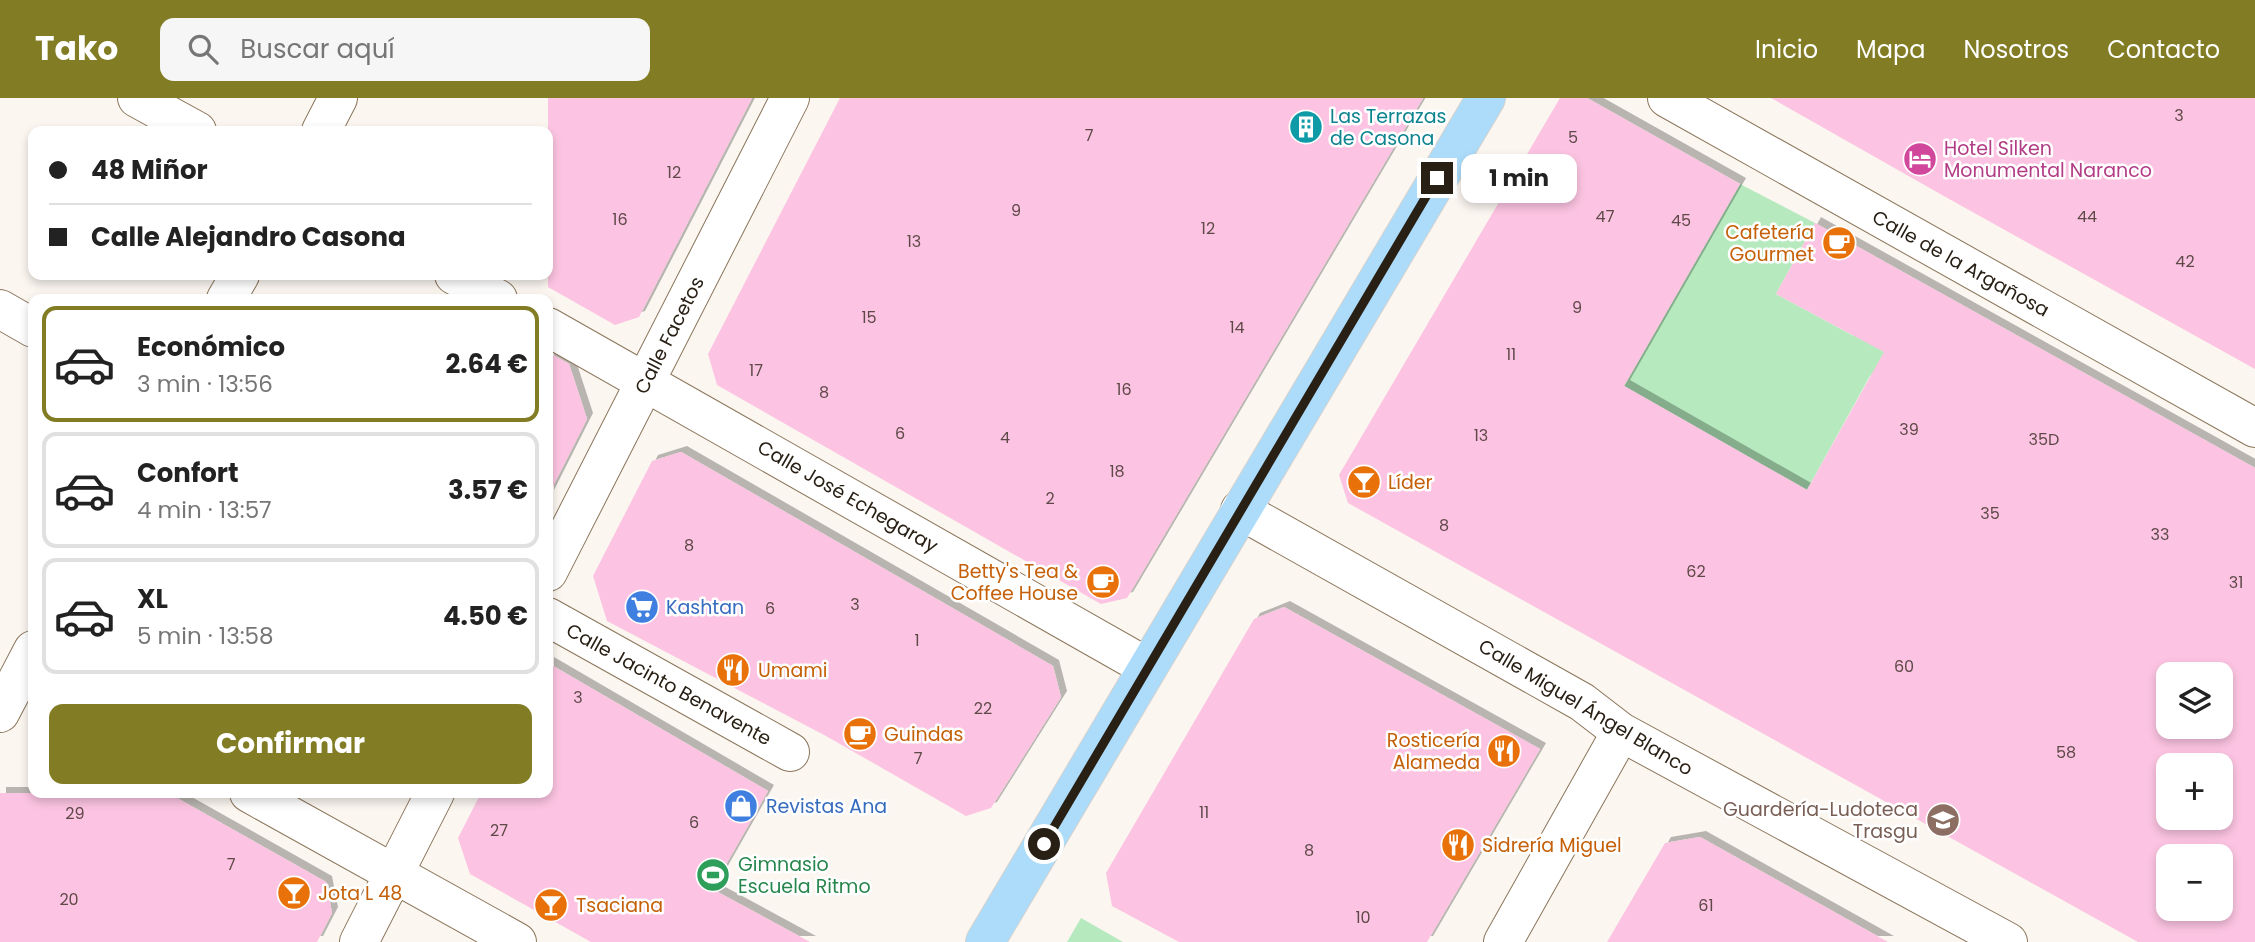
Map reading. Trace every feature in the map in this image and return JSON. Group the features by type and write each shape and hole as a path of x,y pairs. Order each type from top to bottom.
{"main road":[{"path":"985,942 1486,98"}],"street":[{"path":"137,98 188,126"},
{"path":"324,126 338,98"},
{"name":"Calle Facetos","path":"553,562 790,98"},
{"name":"Calle de la Argañosa","path":"1667,98 2255,428"},
{"path":"463,280 489,294"},
{"path":"0,309 28,325"},
{"name":"Calle José Echegaray","path":"553,330 1147,667"},
{"name":"Calle Miguel Ángel Blanco","path":"1240,510 1582,702 1621,732 2008,942"},
{"name":"Calle Jacinto Benavente","path":"553,620 790,752"},
{"path":"0,713 28,668"},
{"path":"1503,942 1621,732"},
{"path":"258,798 517,942"},
{"path":"359,942 432,798"}],"green space":[{"path":"1740,184 1815,223 1776,294 1852,335 1901,352 1870,376 1807,490 1624,386"},
{"path":"1081,918 1123,942 1067,942"}],"building":[{"path":"548,98 752,98 639,317 615,325 548,287 548,280 553,280 553,126 548,126"},
{"path":"840,98 1423,98 1127,598 1101,604 717,385 708,354"},
{"path":"1560,98 1587,98 1740,184 1624,386 1807,490 1884,352 1776,294 1815,223 2255,468 2255,942 2138,942 1348,503 1339,475"},
{"path":"1771,98 2255,98 2255,369 1942,195"},
{"path":"553,355 569,364 587,419 553,486"},
{"path":"681,452 1053,666 1061,697 991,808 966,816 826,736 607,621 593,576 652,461"},
{"path":"1284,607 1540,749 1427,942 1179,942 1112,906 1106,873 1254,619"},
{"path":"553,666 768,791 712,889 810,942 591,942 470,874 458,838 478,798 553,798"},
{"path":"0,793 28,793 28,798 177,798 326,882 332,913 317,942 0,942"},
{"path":"1700,837 1888,942 1607,942 1665,843"}],"place":[{"name":"Las Terrazas de Casona","path":"1306,127"},
{"name":"Hotel Silken Monumental Naranco","path":"1920,159"},
{"name":"Cafetería Gourmet","path":"1839,243"},
{"name":"Líder","path":"1364,482"},
{"name":"Betty's Tea & Coffee House","path":"1103,582"},
{"name":"Kashtan","path":"642,607"},
{"name":"Umami","path":"733,670"},
{"name":"Guindas","path":"860,734"},
{"name":"Rosticería Alameda","path":"1504,751"},
{"name":"Revistas Ana","path":"741,806"},
{"name":"Guardería-Ludoteca Trasgu","path":"1943,820"},
{"name":"Sidrería Miguel","path":"1458,845"},
{"name":"Gimnasio Escuela Ritmo","path":"713,875"},
{"name":"Jota L 48","path":"294,893"},
{"name":"Tsaciana","path":"551,905"}],"route":[{"path":"1044,844 1437,178"}]}
